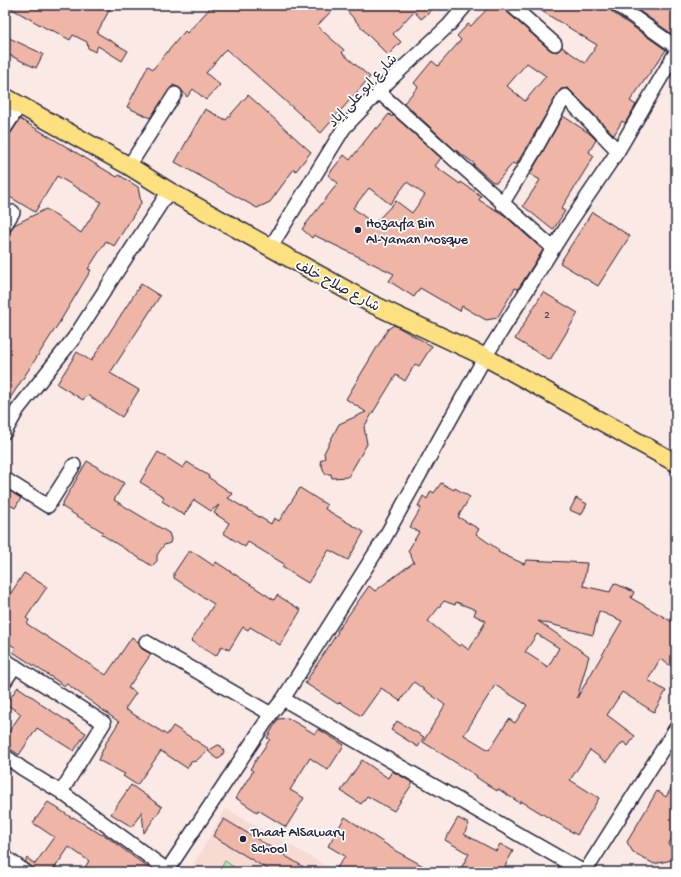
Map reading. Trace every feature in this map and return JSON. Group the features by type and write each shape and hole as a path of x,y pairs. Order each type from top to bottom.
{"main road":[{"name":"شارع صلاح خلف","path":"5,97 270,248 370,302 486,357 676,463"}],"street":[{"name":"شارع ابو على إياد","path":"270,248 344,128 392,78 449,25 466,5"},
{"path":"511,5 555,44"},
{"path":"616,5 676,47"},
{"path":"5,756 23,769 61,792 167,871 270,714 283,700 384,539 486,357 553,248 618,152 676,52"},
{"path":"379,92 502,204 553,248"},
{"path":"128,166 175,94"},
{"path":"502,204 535,150 564,96 618,152"},
{"path":"5,128 20,105"},
{"path":"5,432 18,409 74,338 169,191"},
{"path":"5,225 13,212"},
{"path":"5,479 48,506 74,465"},
{"path":"146,642 270,714"},
{"path":"5,681 10,663 104,723 61,792"},
{"path":"283,700 584,872 676,728"},
{"path":"5,857 26,872"}],"shaded area":[{"name":"Thaat AlSawary School","path":"226,809 330,868 327,872 189,872"}],"green space":[{"path":"225,861 241,872 219,872"}],"building":[{"path":"5,5 112,5 97,33 128,51 122,61 98,46 95,52 88,48 87,42 73,35 70,40"},
{"path":"213,5 337,5 317,26 344,50 342,53 370,77 321,133 226,49 206,73 220,85 206,100 193,89 187,97 180,88 173,85 150,118 127,107 148,66 153,69 185,31 187,33"},
{"path":"342,5 438,5 421,19 414,11 393,34 401,42 388,55"},
{"path":"491,5 503,5 506,11 550,50 557,52 562,47 585,63 597,45 532,5 609,5 612,12 666,50 630,101 636,105 625,123 622,121 614,135 568,88 561,89 516,165 513,163 497,182 493,182 473,165 475,164 454,149 404,103 418,87 414,83 432,61 438,66 461,40 457,36 468,24 471,26","holes":["527,63 546,76 525,101 507,86"]},
{"path":"631,5 676,5 676,28 672,34"},
{"path":"5,36 43,54 36,68 5,53"},
{"path":"248,95 311,152 296,171 294,169 270,202 257,208 175,162 205,109 226,120"},
{"path":"389,114 392,117 393,115 441,158 435,166 460,184 461,182 481,196 479,200 504,215 543,250 518,289 515,288 497,318 486,320 462,306 460,311 420,288 414,297 389,281 394,274 314,235 312,238 302,229 338,183 328,175 344,155 350,160 376,127 377,129","holes":["407,182 425,195 412,213 396,201 374,224 353,208 369,188 390,204"]},
{"path":"563,116 589,133 596,140 589,152 594,156 561,209 565,211 553,230 523,206 540,180 530,174"},
{"path":"20,119 117,177 119,175 138,187 141,203 114,246 106,241 88,269 91,270 59,323 5,406 5,240 14,225 46,209 81,233 101,202 57,176 35,212 5,194 5,136 11,133"},
{"path":"592,212 630,236 598,286 560,263"},
{"path":"141,284 160,296 110,373 139,390 122,417 87,395 83,400 57,384 77,352 91,361"},
{"path":"543,292 578,313 550,360 515,339"},
{"path":"394,325 432,346 419,366 415,364 405,381 396,375 364,427 367,444 348,477 332,478 331,474 325,474 320,461 325,458 324,453 339,424 366,412 346,399 388,329"},
{"path":"158,452 183,468 187,462 209,476 208,477 233,494 228,498 271,524 274,518 279,521 300,488 327,505 325,509 364,532 348,560 329,550 308,583 282,567 284,564 248,542 245,547 223,533 229,523 214,513 219,505 211,511 194,500 184,515 162,501 164,497 140,482"},
{"path":"87,461 124,483 114,500 169,533 171,539 170,543 164,545 157,555 157,561 152,566 101,534 103,532 61,506"},
{"path":"441,483 454,490 455,488 470,497 458,517 479,529 476,534 499,550 498,552 524,564 527,560 587,563 583,586 610,592 614,583 634,592 631,598 676,624 676,669 660,659 648,680 666,691 654,712 622,692 607,715 635,736 628,746 623,742 606,762 590,750 570,780 599,798 577,835 521,801 520,803 498,789 497,791 476,777 477,776 423,742 445,705 414,682 400,701 381,688 361,716 340,702 338,704 305,683 338,632 337,631 369,586 375,591 414,562 408,551 419,532 410,527 421,508 418,506 423,496 427,499 431,491 434,493","holes":["444,601 455,605 456,602 476,610 474,615 486,621 469,650 461,644 459,646 428,621","599,611 622,621 577,698 589,656 538,621 593,635","537,634 559,648 548,667 525,652","495,685 527,705 515,723 509,719 489,750 464,735"]},
{"path":"5,488 21,498 15,508 5,502"},
{"path":"576,498 587,504 581,515 570,510"},
{"path":"188,552 193,552 214,566 216,562 274,600 277,595 301,610 280,645 250,627 248,630 243,627 229,650 222,646 216,656 191,641 214,604 174,578 174,573"},
{"path":"24,573 47,587 26,618 29,620 27,624 106,675 132,637 138,642 142,649 151,654 128,688 136,693 125,709 167,735 173,726 209,749 196,761 191,762 187,768 161,751 137,785 123,776 125,774 98,760 107,741 119,722 67,684 65,686 13,652 16,648 5,641 5,602"},
{"path":"18,687 40,702 39,703 86,733 74,751 37,728 19,755 5,745 5,737 21,714 6,704"},
{"path":"288,718 315,734 318,729 344,745 328,770 310,758 290,790 304,798 286,827 258,810 257,812 236,798 253,771 250,769 270,739 267,738 278,719"},
{"path":"397,721 424,737 418,747 391,730"},
{"path":"218,745 221,746 224,752 220,758 217,759 208,751"},
{"path":"362,760 388,778 392,771 413,783 394,811 367,796 361,804 341,791"},
{"path":"676,780 676,831 668,845 676,849 676,859 654,864 633,852 627,842 657,791 666,797"},
{"path":"131,785 162,807 144,833 142,811 132,827 111,814"},
{"path":"48,802 72,818 73,817 102,835 103,834 154,872 82,872 89,861 69,847 52,872 34,872 31,866 25,862 27,858 35,864 54,837 33,823"},
{"path":"345,817 396,851 434,872 334,872 345,856 328,846"},
{"path":"458,818 469,824 464,834 496,851 500,844 513,851 502,872 459,872 469,854 445,840"},
{"path":"224,819 312,872 272,872 213,836"}],"place":[{"name":"Hozayfa Bin Al-Yaman Mosque","path":"358,230"},
{"name":"Thaat AlSawary School","path":"243,839"}]}
